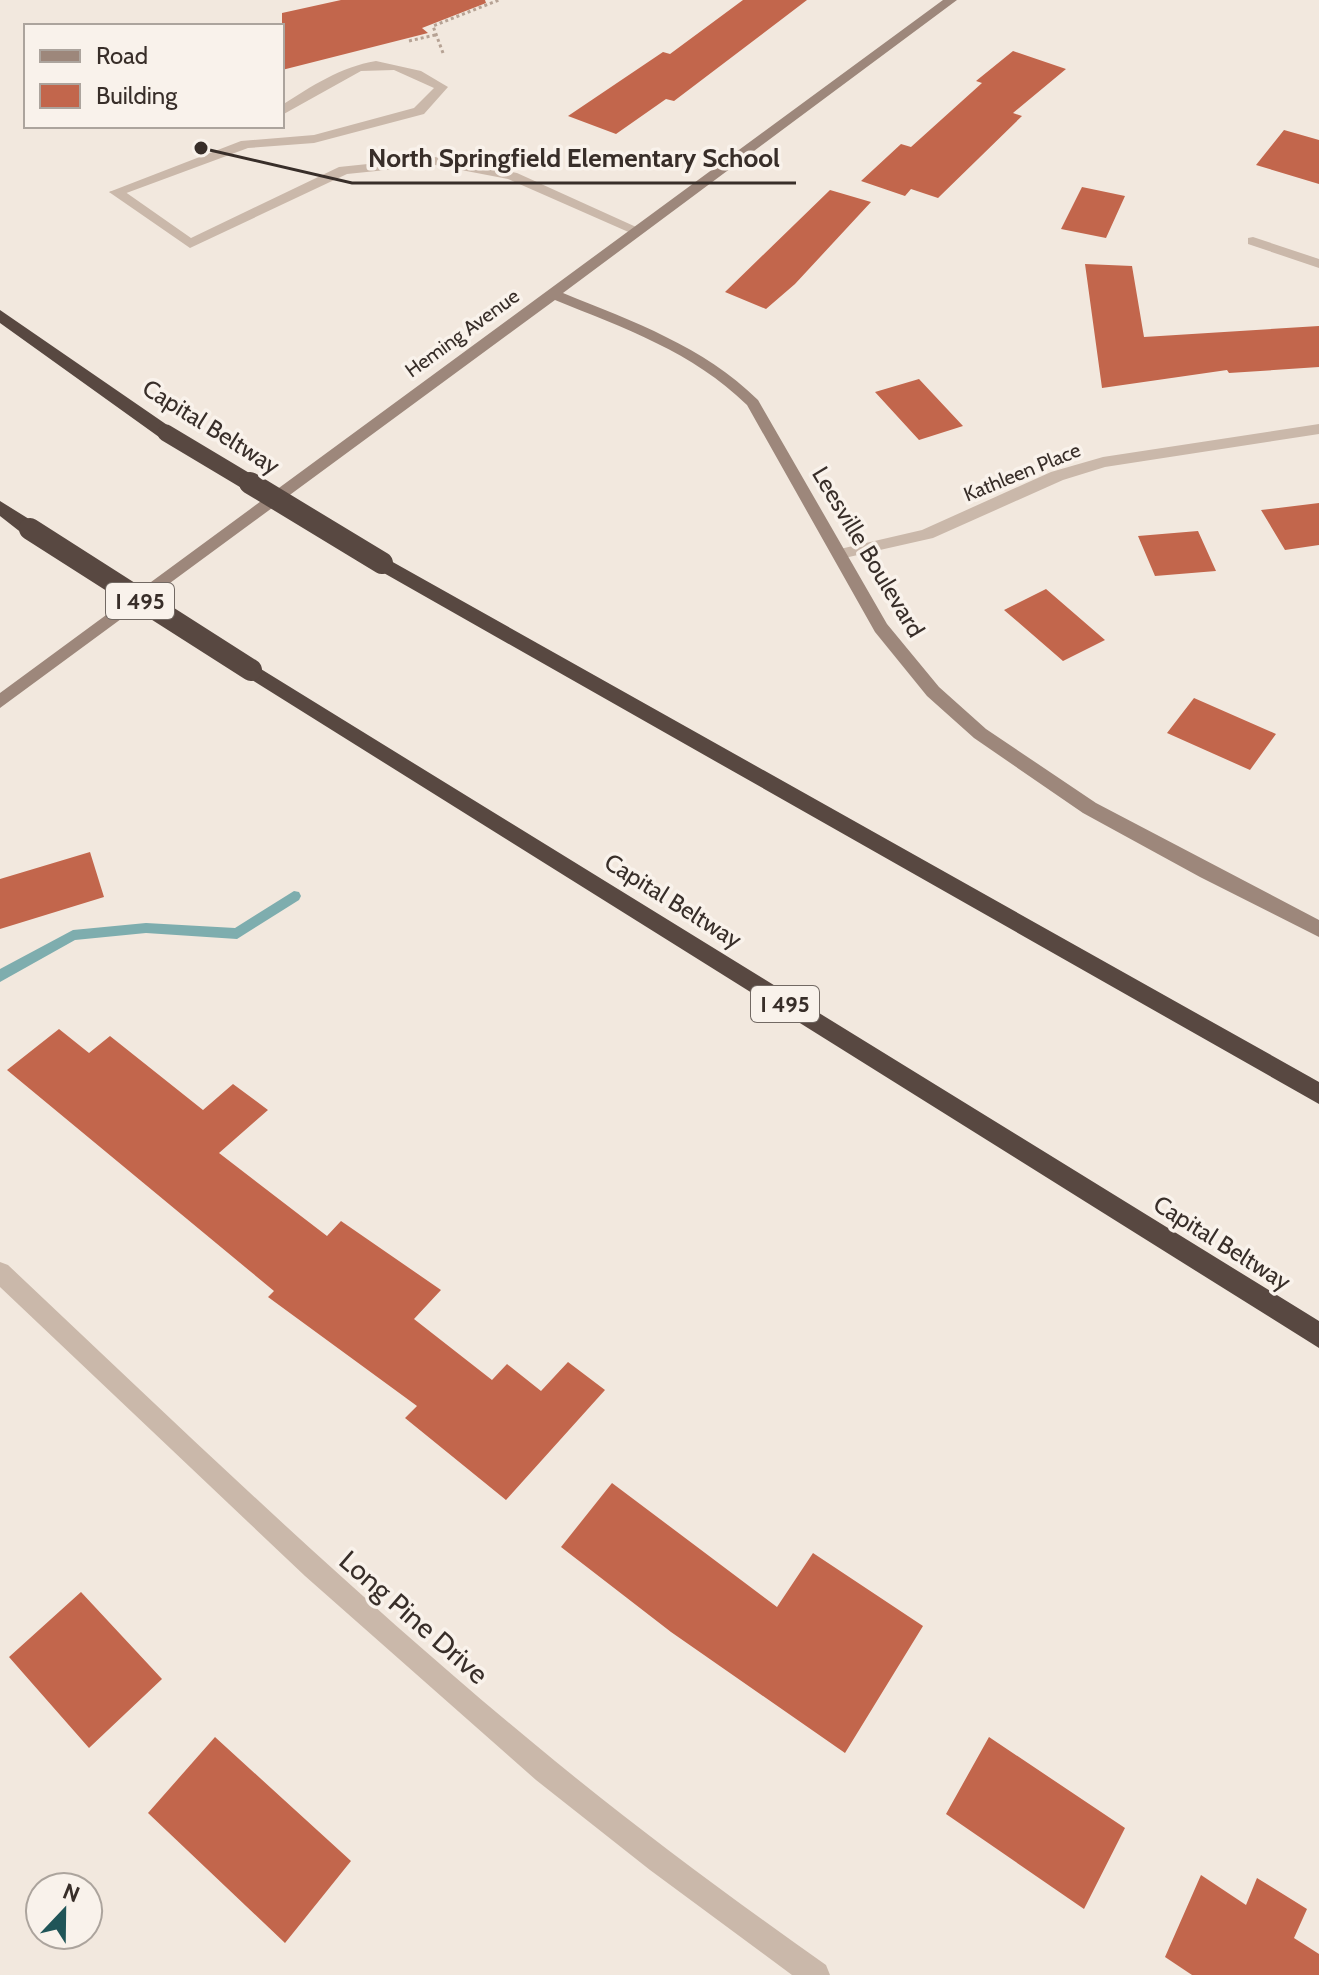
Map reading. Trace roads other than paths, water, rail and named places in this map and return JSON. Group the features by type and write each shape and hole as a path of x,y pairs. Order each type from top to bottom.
{"highway":[{"name":"Capital Beltway","path":"0,315 166,433 382,563 1319,1094"},
{"name":"Capital Beltway","path":"0,507 251,670 1319,1336"}],"street":[{"name":"Heming Avenue","path":"0,702 951,0"},
{"path":"284,110 351,68 382,64 412,69 442,87 419,111 314,139 246,144 116,192 190,244 344,170 435,161 512,176 638,231"},
{"path":"246,144 255,128"},
{"path":"1253,241 1319,264"},
{"name":"Leesville Boulevard","path":"553,294 680,349 710,364 735,382 753,403 892,645 940,698 975,729 1068,795 1319,929"},
{"name":"Kathleen Place","path":"840,554 927,534 1057,476 1103,462 1319,429"},
{"name":"Long Pine Drive","path":"0,1272 313,1568 510,1741 722,1908 816,1975"}],"waterway":[{"path":"0,976 73,935 146,928 237,934 294,896"}],"place":[{"name":"North Springfield Elementary School","path":"201,148"}]}
